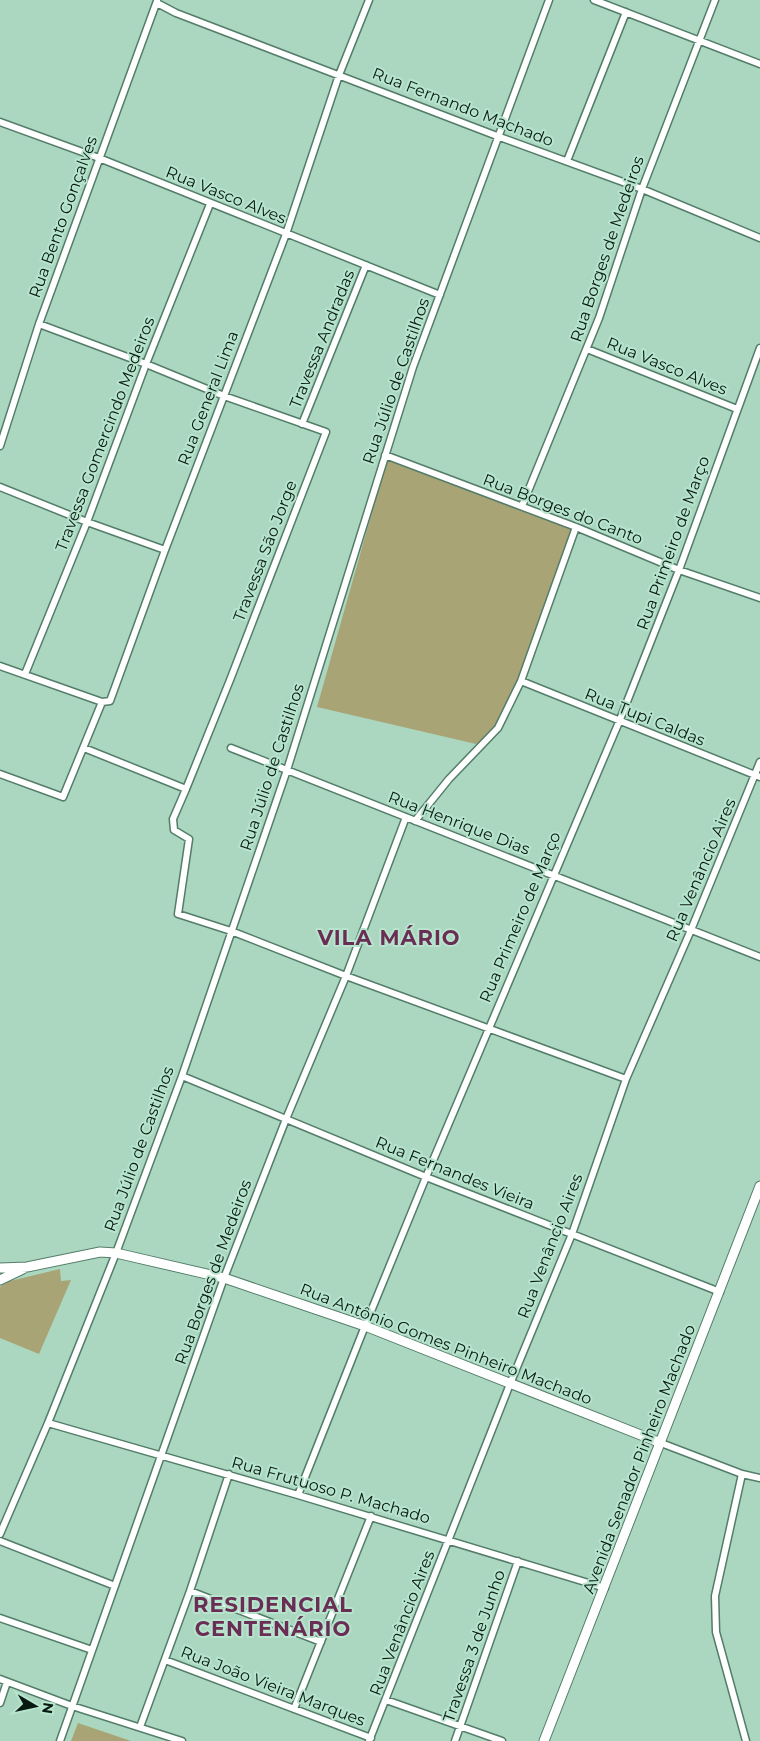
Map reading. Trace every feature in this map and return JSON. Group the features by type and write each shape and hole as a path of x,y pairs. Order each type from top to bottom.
{"main road":[{"name":"Avenida Senador Pinheiro Machado","path":"544,1741 760,1186"},
{"name":"Rua Antônio Gomes Pinheiro Machado","path":"0,1268 27,1267 100,1252 116,1253 224,1278 365,1326 661,1443"},
{"name":"Rua Antônio Gomes Pinheiro Machado","path":"0,1280 27,1267"}],"street":[{"name":"Rua General Lima","path":"0,774 63,797 102,702 110,701 164,550 286,234 340,75 369,0"},
{"name":"Rua Júlio de Castilhos","path":"0,1534 48,1423 116,1253 182,1076 287,770 413,367 548,0"},
{"path":"594,0 760,64"},
{"name":"Rua Borges de Medeiros","path":"522,506 599,318 642,190 715,0"},
{"name":"Rua Fernando Machado","path":"157,1 176,13 567,161 760,238"},
{"name":"Rua Bento Gonçalves","path":"0,446 39,324 157,1"},
{"path":"567,161 626,12"},
{"name":"Rua Vasco Alves","path":"0,122 99,158 440,295"},
{"name":"Travessa Gomercindo Medeiros","path":"25,674 87,522 146,364 210,204"},
{"name":"Travessa Andradas","path":"302,424 366,265"},
{"path":"39,324 146,364 224,396 302,424"},
{"name":"Rua Primeiro de Março","path":"298,1495 488,1027 619,722 679,570 760,348"},
{"name":"Rua Vasco Alves","path":"587,349 737,409"},
{"name":"Travessa São Jorge","path":"231,931 178,914 189,839 174,830 173,818 230,680 326,432 302,424"},
{"name":"Rua Borges do Canto","path":"385,455 576,527 679,570 760,598"},
{"path":"0,487 164,550"},
{"path":"415,821 449,779 498,728 521,682 576,527"},
{"path":"0,666 102,702"},
{"name":"Rua Tupi Caldas","path":"521,682 758,776"},
{"path":"84,748 186,789"},
{"name":"Rua Henrique Dias","path":"231,748 760,957"},
{"name":"Rua Venâncio Aires","path":"370,1739 510,1384 572,1234 626,1078 758,776 760,762"},
{"name":"Rua Borges de Medeiros","path":"60,1741 224,1278 286,1119 346,976 406,817"},
{"path":"231,931 346,976 626,1078"},
{"name":"Rua Fernandes Vieira","path":"182,1076 426,1178 720,1292"},
{"name":"Rua Frutuoso P. Machado","path":"48,1423 371,1516 605,1588"},
{"name":"Rua Antônio Gomes Pinheiro Machado","path":"661,1443 742,1474 760,1478"},
{"path":"140,1727 190,1591 229,1474"},
{"path":"742,1474 715,1596 716,1632 746,1741"},
{"path":"294,1709 371,1516"},
{"path":"0,1541 115,1586"},
{"name":"Travessa 3 de Junho","path":"455,1741 518,1561"},
{"path":"190,1591 321,1642"},
{"path":"0,1618 92,1650"},
{"name":"Rua João Vieira Marques","path":"165,1660 370,1739"},
{"path":"0,1703 3,1681 72,1706 182,1741"},
{"path":"386,1700 502,1741"}],"shaded area":[{"path":"387,459 574,528 519,682 496,728 476,744 317,707"},
{"path":"60,1269 61,1281 71,1280 39,1354 0,1338 0,1287 6,1282"},
{"path":"78,1723 131,1741 71,1741"}],"district":[{"name":"VILA MÁRIO","path":"389,937"},
{"name":"RESIDENCIAL CENTENÁRIO","path":"273,1616"}]}
